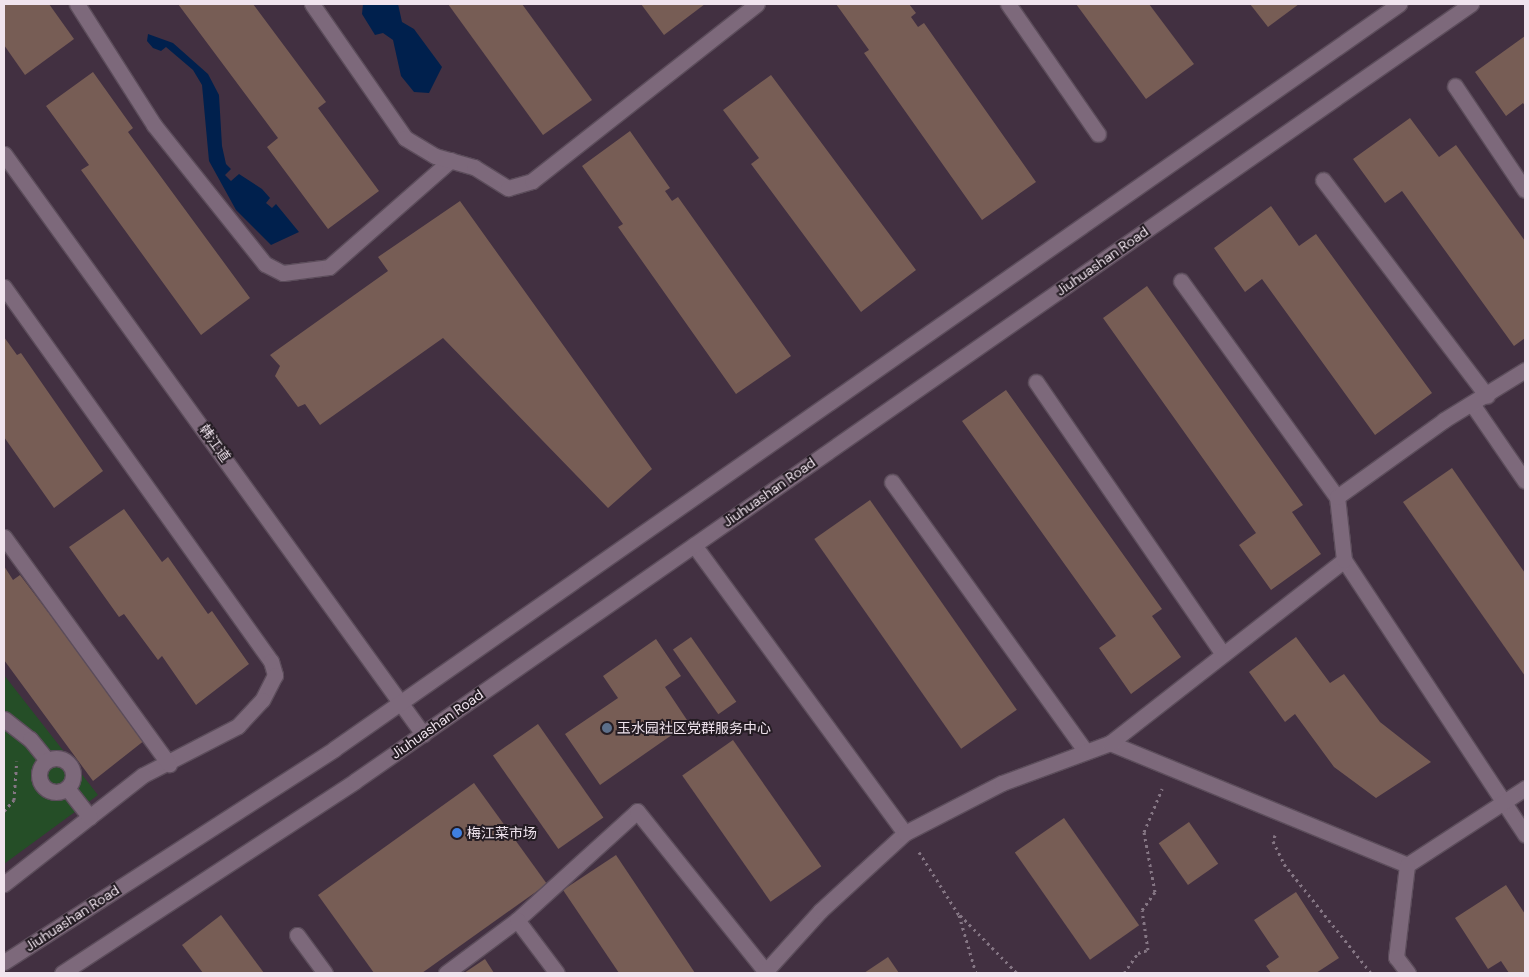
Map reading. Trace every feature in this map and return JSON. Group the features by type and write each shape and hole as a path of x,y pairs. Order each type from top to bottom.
{"street":[{"path":"77,4 154,125 265,264 283,272 329,267 451,160"},
{"path":"312,4 405,138 451,160 474,167 508,188 532,181 757,4"},
{"path":"1008,4 1098,134"},
{"name":"Jiuhuashan Road","path":"4,962 403,702 1399,4"},
{"name":"Jiuhuashan Road","path":"62,973 424,734 1471,4"},
{"path":"1455,86 1525,190"},
{"name":"韩江道","path":"4,154 403,702 424,734"},
{"path":"1323,180 1487,396"},
{"path":"1181,281 1337,497 1344,560 1502,804 1525,835"},
{"path":"4,287 271,661 275,675 262,700 238,726 143,776 4,884"},
{"path":"1337,497 1525,370"},
{"path":"1036,382 1223,654"},
{"path":"1472,404 1525,481"},
{"path":"892,482 1086,752"},
{"path":"4,537 169,764"},
{"path":"694,545 905,833"},
{"path":"446,973 517,920 637,811 765,972 820,911 905,833 1002,783 1110,742 1344,560"},
{"path":"4,719 30,739 48,760 64,760 71,768 72,779 67,788 52,792 42,786 38,775 48,760"},
{"path":"1110,742 1407,865"},
{"path":"67,788 90,817"},
{"path":"1407,865 1525,788"},
{"path":"1407,865 1396,957 1408,973"},
{"path":"517,920 557,973"},
{"path":"297,936 325,973"}],"path":[{"path":"4,811 14,800 18,758 30,739"},
{"path":"1124,973 1138,953 1148,950 1142,910 1155,892 1144,832 1172,768"},
{"path":"1284,814 1273,841 1284,864 1371,973"},
{"path":"905,833 960,915 1017,973"},
{"path":"960,915 976,973"}],"green space":[{"path":"4,675 98,795 4,864"}],"water":[{"path":"363,4 398,4 402,22 414,29 442,67 429,93 414,92 401,76 393,40 383,33 375,35 362,14"},
{"path":"148,34 173,43 208,74 219,95 222,146 226,164 231,169 225,175 231,181 239,174 262,189 270,198 266,203 272,208 276,204 299,232 271,245 236,210 209,161 202,85 193,70 166,47 161,51 153,48 147,41"}],"building":[{"path":"4,4 49,4 74,39 25,75 4,45"},
{"path":"178,4 253,4 326,102 318,108 379,191 328,229 267,147 278,138"},
{"path":"448,4 522,4 592,100 543,135"},
{"path":"641,4 705,4 664,35"},
{"path":"836,4 909,4 916,13 911,17 918,27 924,23 1036,182 982,220 864,53 869,50"},
{"path":"1076,4 1149,4 1194,64 1146,99"},
{"path":"1250,4 1299,4 1268,27"},
{"path":"1525,36 1525,106 1523,103 1506,116 1475,72"},
{"path":"93,72 133,128 128,132 250,298 201,335 81,170 89,165 46,106"},
{"path":"771,75 916,270 861,312 751,164 759,158 723,110"},
{"path":"1410,118 1439,157 1456,145 1525,241 1525,338 1514,346 1402,191 1385,203 1353,159"},
{"path":"630,131 670,188 665,191 672,201 678,197 791,356 736,394 618,227 623,224 582,166"},
{"path":"460,201 652,469 608,508 443,338 320,425 305,404 298,407 275,376 280,366 270,355 388,271 378,257"},
{"path":"1271,206 1299,246 1316,234 1432,393 1375,435 1262,279 1245,292 1214,248"},
{"path":"1147,286 1303,505 1292,512 1321,554 1271,590 1239,545 1256,533 1103,318"},
{"path":"4,337 17,355 21,353 103,471 54,508 4,437"},
{"path":"1006,390 1162,609 1152,616 1181,657 1131,694 1099,648 1116,636 962,421"},
{"path":"1452,468 1525,573 1525,676 1403,502"},
{"path":"870,500 1017,710 961,749 814,539"},
{"path":"124,509 162,562 168,557 208,614 212,611 249,664 196,705 162,656 158,660 124,614 119,617 69,547"},
{"path":"4,566 13,580 20,575 145,740 93,781 4,660"},
{"path":"691,637 736,702 718,714 673,650"},
{"path":"1296,637 1330,683 1344,674 1380,722 1431,762 1376,798 1334,767 1295,714 1285,722 1249,672"},
{"path":"656,639 681,676 665,687 689,723 600,785 565,734 618,698 603,676"},
{"path":"538,724 603,817 558,849 493,756"},
{"path":"733,740 821,866 771,902 682,776"},
{"name":"梅江菜市场","path":"474,783 547,884 422,973 374,973 318,895"},
{"path":"1064,818 1139,925 1090,960 1015,852"},
{"path":"1189,822 1218,864 1188,885 1159,843"},
{"path":"616,855 695,973 619,973 563,890"},
{"path":"1506,885 1525,914 1525,973 1509,973 1501,961 1488,969 1455,918"},
{"path":"1296,892 1339,958 1316,973 1271,973 1266,966 1279,957 1254,920"},
{"path":"221,915 264,973 203,973 182,945"},
{"path":"888,957 899,973 864,973"},
{"path":"485,959 494,973 464,973"}],"place":[{"name":"玉水园社区党群服务中心","path":"607,728"},
{"name":"梅江菜市场","path":"457,833"}]}
